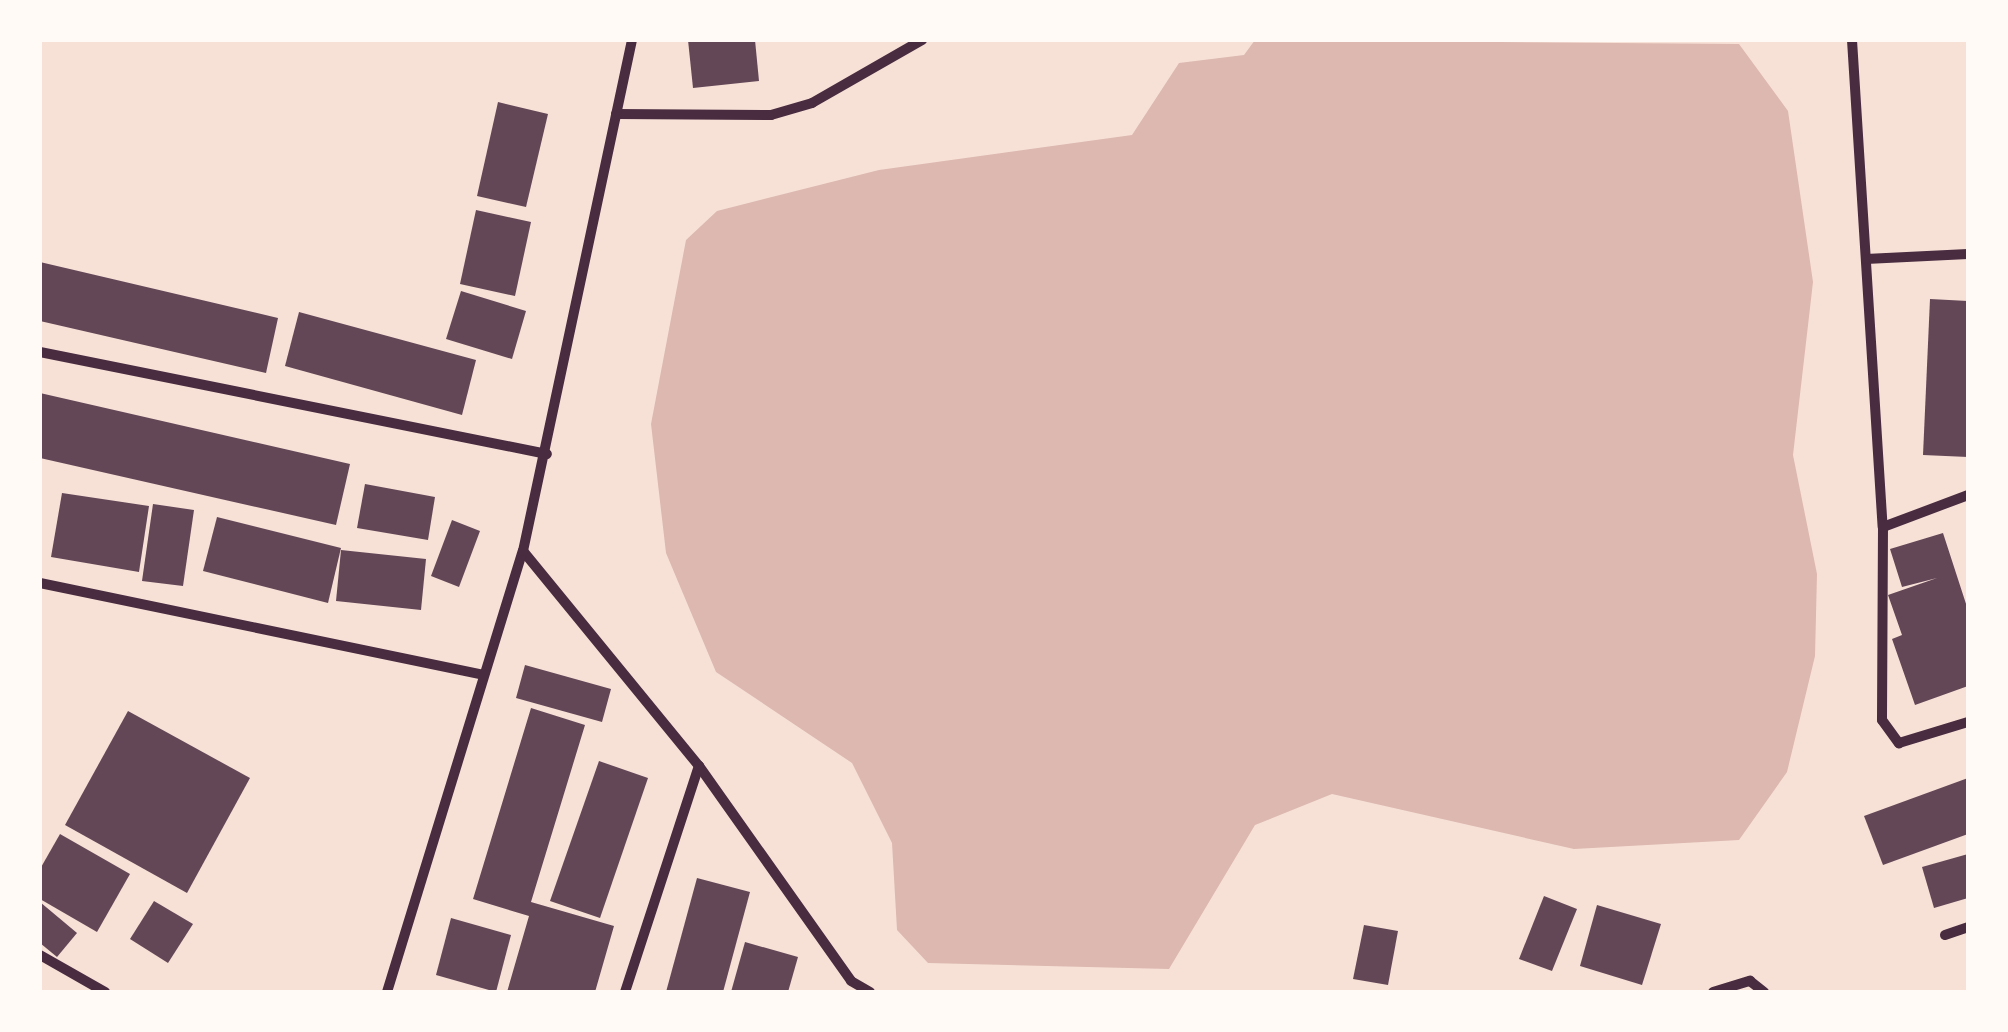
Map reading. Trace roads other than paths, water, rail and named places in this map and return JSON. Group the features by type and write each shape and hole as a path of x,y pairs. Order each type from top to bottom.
{"street":[{"path":"387,992 523,550 547,454 632,40"},
{"path":"616,114 771,115 812,102 922,40"},
{"path":"1852,40 1883,527 1882,720 1900,744 1968,722"},
{"path":"1866,259 1968,254"},
{"path":"40,352 547,454"},
{"path":"1883,527 1968,495"},
{"path":"523,550 699,766 850,987 870,992"},
{"path":"40,584 484,675"},
{"path":"625,992 699,766"},
{"path":"1944,935 1968,927"},
{"path":"40,955 104,992"},
{"path":"1713,992 1750,981 1764,992"}]}
